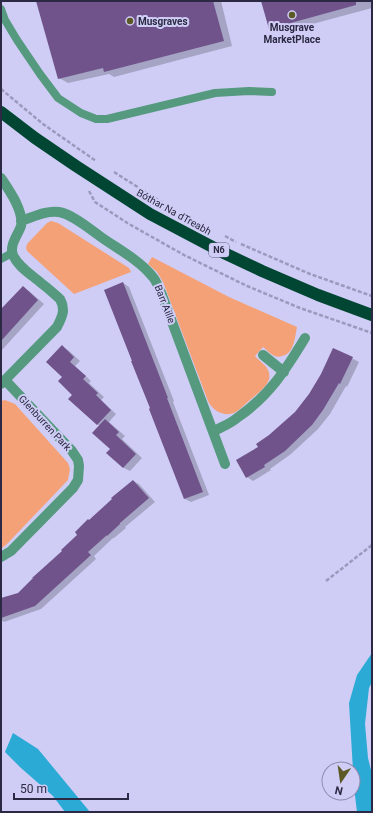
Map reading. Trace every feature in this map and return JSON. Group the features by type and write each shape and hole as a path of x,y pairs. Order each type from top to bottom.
{"highway":[{"name":"Bóthar Na dTreabh","path":"1,113 76,166 150,214 262,271 318,295 372,315"}],"street":[{"path":"1,178 20,212 21,225 12,246 12,254"},
{"name":"Barr Aille","path":"21,222 46,212 59,212 68,215 133,259 153,276 162,295 224,464"},
{"name":"Glenburren Park","path":"1,557 11,551 73,488 78,480 79,474 78,460 72,451 3,382 57,327 63,310 63,305 60,300 26,271 16,261 12,254"},
{"path":"213,432 236,419 264,397 284,372 305,338"},
{"path":"263,355 284,372"}],"lane":[{"path":"1,9 5,20 17,40 58,98 81,113 96,119 107,119 215,93 249,91 272,92"},
{"path":"1,260 12,254"}],"path":[{"path":"1,89 43,124 101,164"},
{"path":"108,169 173,210"},
{"path":"220,234 310,274 372,296"},
{"path":"326,581 372,545"}],"shaded area":[{"path":"51,221 58,223 129,268 131,272 74,294 27,251 26,248 27,244 47,223"},
{"path":"152,257 229,297 297,327 295,340 291,349 286,355 280,357 275,356 263,347 255,356 268,370 268,381 261,391 234,413 226,414 218,412 208,401 163,282 157,272 148,264"},
{"path":"5,400 15,404 68,463 70,469 68,480 1,549 1,401"}],"water":[{"path":"372,653 372,682 369,688 365,724 368,758 372,774 372,812 357,812 356,801 361,801 361,761 352,761 349,703 357,675"},
{"path":"13,733 38,749 90,812 65,812 53,796 5,752"}],"building":[{"name":"Musgraves","path":"36,1 213,1 224,41 104,72 103,68 58,79"},
{"name":"Musgrave MarketPlace","path":"261,1 356,1 356,5 269,29"},
{"path":"123,282 203,492 184,499 104,290"},
{"path":"23,286 38,300 1,341 1,309"},
{"path":"62,345 74,357 70,362 86,376 83,379 98,393 96,395 111,410 97,425 68,399 72,395 58,381 62,377 46,362"},
{"path":"333,348 353,357 340,384 339,383 323,410 312,425 285,451 264,465 265,467 246,478 236,460 258,447 256,444 269,435 295,412 309,394 321,374"},
{"path":"105,419 119,432 116,435 136,454 123,468 106,453 110,449 92,433"},
{"path":"133,480 149,498 88,552 91,555 35,606 1,618 1,598 18,593 62,551 61,550 77,535 75,532 88,519 89,520 112,499 111,498"}],"place":[{"name":"Musgrave MarketPlace","path":"292,15"},
{"name":"Musgraves","path":"130,21"}]}
